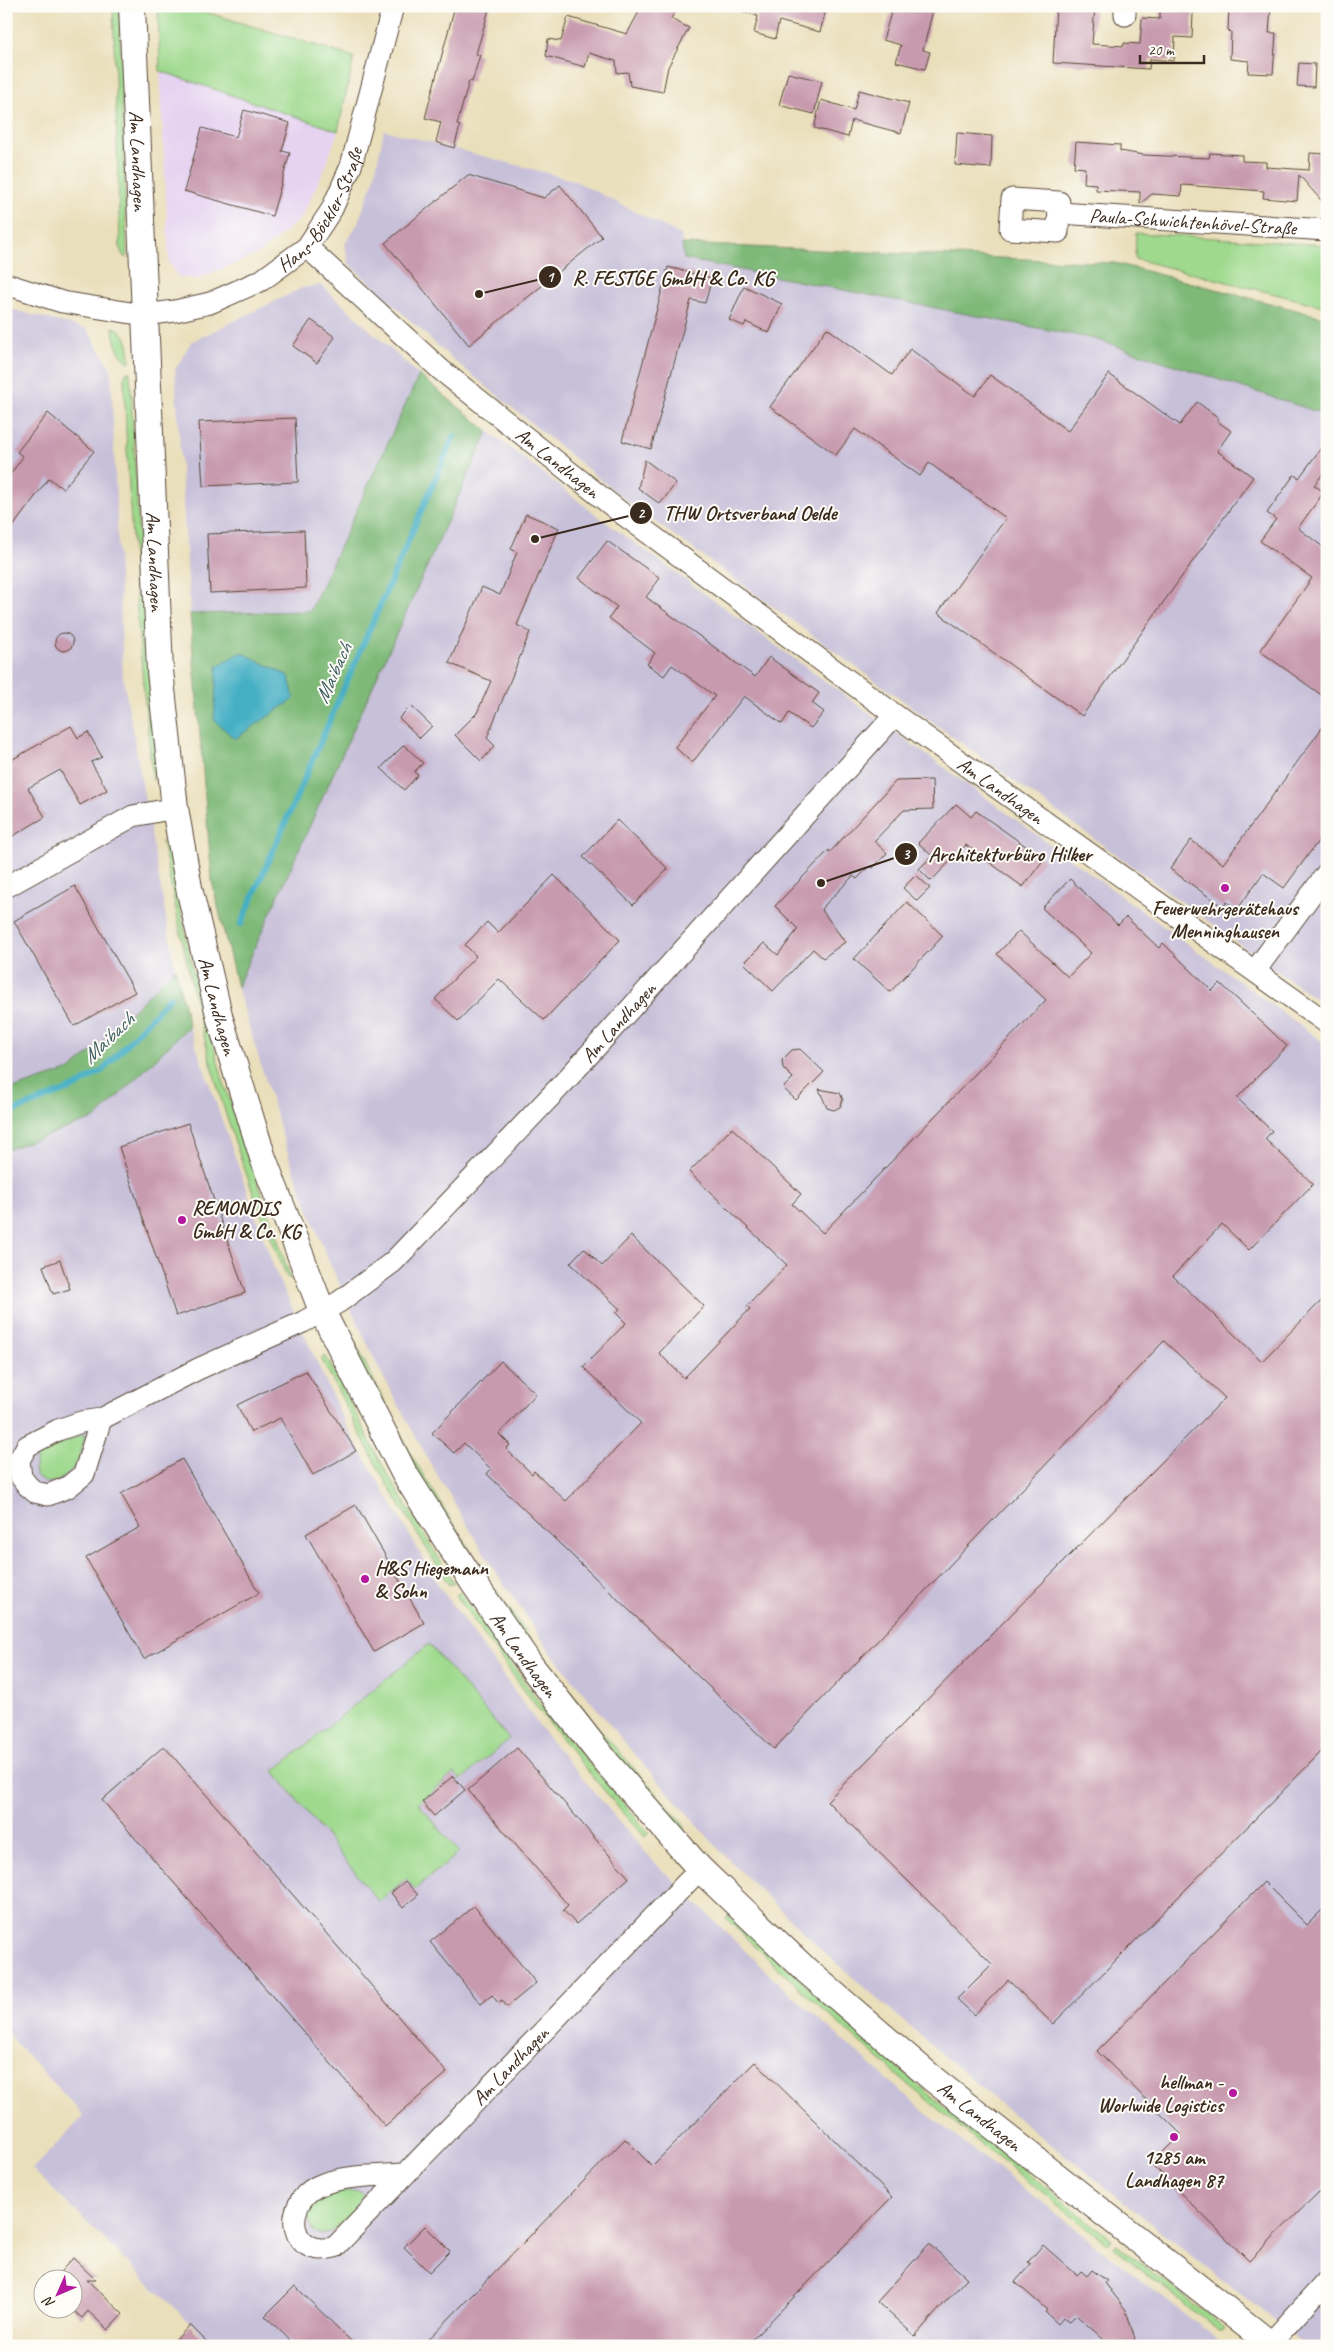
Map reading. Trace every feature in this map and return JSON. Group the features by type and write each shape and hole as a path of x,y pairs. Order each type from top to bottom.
{"street":[{"name":"Am Landhagen","path":"132,6 160,671 175,808 189,888 220,1019 263,1158 322,1311 404,1473 473,1582 531,1666 602,1755 700,1869 808,1972 933,2079 1270,2345"},
{"name":"Hans-Böckler-Straße","path":"144,316 175,312 218,299 262,280 307,247 332,209 350,166 393,6"},
{"name":"Paula-Schwichtenhövel-Straße","path":"1059,213 1327,230"},
{"name":"Am Landhagen","path":"307,247 441,370 537,448 628,518 895,715 1327,1023"},
{"path":"6,284 62,302 144,316"},
{"name":"Am Landhagen","path":"100,1419 198,1369 303,1322 339,1302 393,1262 438,1217 568,1078 895,715"},
{"path":"6,887 132,816 175,808"},
{"path":"1255,971 1327,873"},
{"name":"Am Landhagen","path":"403,2174 356,2177 318,2186 311,2190 296,2208 296,2230 302,2244 312,2249 334,2247 700,1869"},
{"path":"1270,2345 1327,2281"}],"shaded area":[{"path":"160,71 338,131 325,168 301,218 260,253 197,279 179,277 169,263"},
{"path":"384,130 573,180 681,235 684,259 1095,339 1327,415 1327,1007 628,502 449,356 349,264 345,244 357,225 374,179"},
{"path":"321,285 419,375 310,611 190,614 175,370 191,342 302,288"},
{"path":"6,308 87,329 111,369 123,677 175,968 95,1049 70,1070 6,1091"},
{"path":"488,431 611,526 1327,1045 1327,2346 1306,2346 999,2103 827,1955 724,1855 628,1747 552,1654 495,1571 429,1461 379,1369 326,1255 288,1154 237,987"},
{"path":"189,1026 274,1268 345,1424 439,1586 545,1734 652,1860 773,1978 922,2110 1220,2341 1221,2346 211,2346 212,2344 32,2169 84,2116 6,2032 6,1150 96,1118"}],"green space":[{"path":"113,6 119,6 127,258 123,256 120,248"},
{"path":"158,6 186,6 354,57 338,131 160,71"},
{"path":"1136,233 1327,245 1327,307 1135,259"},
{"path":"682,244 1115,263 1327,318 1327,415 1095,339 684,259"},
{"path":"113,327 125,336 129,346 130,362 119,352 115,342"},
{"path":"126,372 130,372 142,598 157,766 153,781 131,531 124,380"},
{"path":"419,375 488,431 237,987 212,881 190,614 310,611"},
{"path":"162,841 169,853 193,971 223,1080 291,1279 287,1277 257,1203 222,1103 193,989"},
{"path":"175,968 189,1026 96,1118 6,1150 6,1091 70,1070 95,1049"},
{"path":"354,1341 414,1460 480,1566 475,1569 450,1531 348,1344"},
{"path":"326,1356 385,1470 454,1583 449,1585 380,1472 321,1358"},
{"path":"81,1435 85,1435 81,1453 71,1471 65,1477 51,1482 45,1482 39,1478 34,1471 37,1458 41,1453"},
{"path":"495,1588 533,1644 598,1728 685,1826 683,1831 644,1791 489,1591"},
{"path":"460,1592 551,1719 649,1833 645,1837 570,1749 523,1689 456,1595"},
{"path":"429,1644 509,1739 461,1780 454,1773 418,1803 459,1852 415,1889 406,1878 379,1902 274,1771"},
{"path":"729,1915 914,2082 1111,2239 1107,2243 1008,2166 911,2086 771,1962 726,1918"},
{"path":"358,2191 364,2195 363,2200 339,2226 325,2234 318,2234 312,2230 307,2212 317,2200 329,2194"},
{"path":"1116,2244 1224,2327 1222,2330 1218,2330 1206,2321 1113,2247"}],"water":[{"path":"241,652 289,676 294,699 235,739 214,720 217,666"}],"building":[{"path":"455,6 490,6 476,54 480,55 472,82 469,81 457,125 460,126 454,148 436,142 441,122 425,118"},
{"path":"642,6 678,6 671,19 689,28 668,67 663,92 630,86 628,72 617,73 616,61 589,53 585,67 546,56 548,39 561,41 568,17 627,34"},
{"path":"744,6 827,6 820,32 779,21 775,39 754,33 758,16 743,12"},
{"path":"893,6 934,6 923,50 930,52 925,69 896,62 901,45 883,40"},
{"path":"1056,6 1095,6 1092,44 1124,46 1124,43 1140,44 1142,18 1160,19 1160,10 1193,12 1192,38 1175,37 1174,61 1150,59 1149,69 1053,63"},
{"path":"1229,6 1271,6 1269,33 1276,33 1273,74 1248,73 1249,61 1230,59 1231,32 1228,31"},
{"path":"1299,63 1315,64 1314,87 1297,86"},
{"path":"788,73 822,81 814,114 779,105"},
{"path":"859,90 909,103 901,133 852,120 848,137 814,128 821,100 854,110"},
{"path":"244,110 290,123 282,151 290,153 272,216 184,191 202,128 236,137"},
{"path":"957,133 992,136 991,168 955,165"},
{"path":"1076,142 1120,145 1120,151 1144,155 1209,158 1210,153 1242,155 1242,161 1266,162 1266,167 1309,170 1310,153 1327,154 1327,207 1299,175 1297,201 1263,198 1264,191 1182,185 1181,196 1152,194 1140,204 1140,192 1096,190 1096,184 1084,183 1085,168 1074,167"},
{"path":"468,175 544,198 560,185 602,237 469,345 385,243"},
{"path":"668,267 712,278 705,303 691,300 651,449 622,441"},
{"path":"744,286 782,304 769,333 746,322 744,326 729,320"},
{"path":"311,320 335,337 317,363 293,346"},
{"path":"827,328 892,375 910,349 975,396 990,375 1068,431 1109,374 1180,425 1197,402 1219,418 1217,421 1231,431 1217,451 1253,477 1082,716 938,613 1006,518 929,463 920,476 855,429 836,455 770,407"},
{"path":"48,413 94,451 63,489 49,478 6,536 6,480 23,457 17,452"},
{"path":"295,418 298,482 203,486 199,422"},
{"path":"1327,440 1327,469 1314,485 1324,492 1298,528 1327,550 1327,699 1260,651 1312,578 1260,541 1276,519 1267,513 1294,475 1299,478"},
{"path":"645,460 676,483 660,504 638,488"},
{"path":"526,514 559,528 517,625 530,632 487,738 495,746 481,761 455,735 477,713 491,681 449,663 482,587 500,595 517,552 511,549"},
{"path":"304,530 306,588 210,593 207,534"},
{"path":"607,541 660,578 646,597 755,677 769,657 819,693 812,703 824,712 811,728 789,713 782,724 744,696 692,763 675,747 715,696 672,665 664,676 647,664 655,653 609,618 617,607 579,578"},
{"path":"60,633 68,633 73,638 71,649 60,651 55,646 55,638"},
{"path":"411,706 432,726 420,738 399,718"},
{"path":"1327,721 1327,829 1284,888 1263,873 1237,910 1227,902 1223,907 1170,869 1191,840 1223,864"},
{"path":"71,726 78,738 88,732 102,757 91,762 107,790 80,805 60,770 28,788 45,817 13,836 6,824 6,763"},
{"path":"404,745 423,763 414,772 418,775 404,790 381,768"},
{"path":"932,780 933,809 904,810 874,841 887,853 873,868 870,866 857,879 853,876 821,909 845,942 823,958 813,949 773,991 744,963 764,943 778,955 798,929 775,906 829,850 830,852 896,781"},
{"path":"956,804 971,817 976,811 1044,859 1023,887 966,845 931,881 919,869 932,856 918,843"},
{"path":"617,820 668,869 633,905 583,857"},
{"path":"554,875 620,940 544,1020 499,979 458,1021 435,999 476,956 465,945 487,922 498,933"},
{"path":"916,875 930,888 917,901 903,888"},
{"path":"1070,879 1118,925 1126,917 1159,948 1163,943 1212,991 1220,983 1287,1046 1237,1098 1272,1131 1265,1139 1313,1184 1249,1250 1222,1224 1173,1276 1262,1361 1327,1295 1327,1746 1053,2024 1008,1980 974,2015 957,1999 992,1964 827,1801 1225,1398 1164,1341 774,1749 487,1474 491,1469 464,1443 454,1453 432,1433 501,1361 536,1394 499,1434 510,1445 506,1449 532,1474 534,1471 566,1501 641,1423 583,1367 626,1323 616,1313 620,1309 570,1263 584,1248 602,1266 631,1236 704,1306 659,1353 684,1378 750,1309 747,1306 787,1265 689,1172 732,1128 801,1194 792,1204 823,1233 1046,1000 997,954 1019,931 1068,977 1091,953 1042,908"},
{"path":"75,886 135,992 74,1026 14,921"},
{"path":"907,902 943,936 890,992 854,959"},
{"path":"800,1049 824,1072 796,1100 783,1088 793,1078 783,1068 782,1060 792,1050"},
{"path":"819,1089 840,1093 843,1100 840,1107 834,1110 827,1108"},
{"name":"REMONDIS GmbH & Co. KG","path":"188,1123 245,1293 176,1316 119,1147"},
{"path":"60,1260 70,1289 53,1294 43,1266"},
{"path":"306,1371 356,1451 313,1475 280,1418 251,1432 237,1405"},
{"path":"182,1459 259,1593 144,1659 86,1558 140,1527 121,1494"},
{"name":"H&S Hiegemann & Sohn","path":"356,1505 424,1623 374,1652 306,1534"},
{"path":"164,1746 447,2073 385,2126 102,1800"},
{"path":"517,1748 629,1878 576,1924 563,1910 568,1905 468,1790"},
{"path":"453,1776 465,1790 434,1816 422,1802"},
{"path":"405,1881 418,1895 403,1908 391,1893"},
{"name":"hellman - Worlwide Logistics","path":"1264,1882 1307,1925 1327,1905 1327,2184 1249,2261 1151,2164 1181,2134 1097,2051"},
{"path":"474,1906 536,1983 507,2007 502,2000 498,2003 492,1995 481,2004 430,1942"},
{"path":"755,2062 892,2197 746,2346 422,2346 625,2139 652,2166"},
{"path":"425,2226 450,2251 429,2272 404,2247"},
{"path":"929,2244 967,2278 915,2336 877,2302"},
{"path":"1043,2245 1077,2275 1081,2271 1087,2276 1092,2270 1107,2281 1105,2283 1126,2310 1137,2346 1111,2346 1076,2315 1069,2322 1063,2318 1058,2324 1045,2312 1047,2310 1015,2282 1031,2264 1028,2262"},
{"path":"73,2258 96,2280 87,2280 123,2314 108,2330 88,2311 82,2318 82,2270 62,2270"},
{"path":"295,2286 356,2346 296,2346 265,2316"},
{"path":"190,2325 211,2346 170,2346"}],"waterway":[{"name":"Maibach","path":"241,924 454,436"},
{"name":"Maibach","path":"6,1114 75,1087 103,1070 170,997"}],"place":[{"name":"R. FESTGE GmbH & Co. KG","path":"479,294"},
{"name":"THW Ortsverband Oelde","path":"535,539"},
{"name":"Architekturbüro Hilker","path":"821,883"},
{"name":"Feuerwehrgerätehaus Menninghausen","path":"1225,888"},
{"name":"REMONDIS GmbH & Co. KG","path":"182,1220"},
{"name":"H&S Hiegemann & Sohn","path":"365,1579"},
{"name":"hellman - Worlwide Logistics","path":"1233,2093"},
{"name":"1285 am Landhagen 87","path":"1174,2137"}]}
